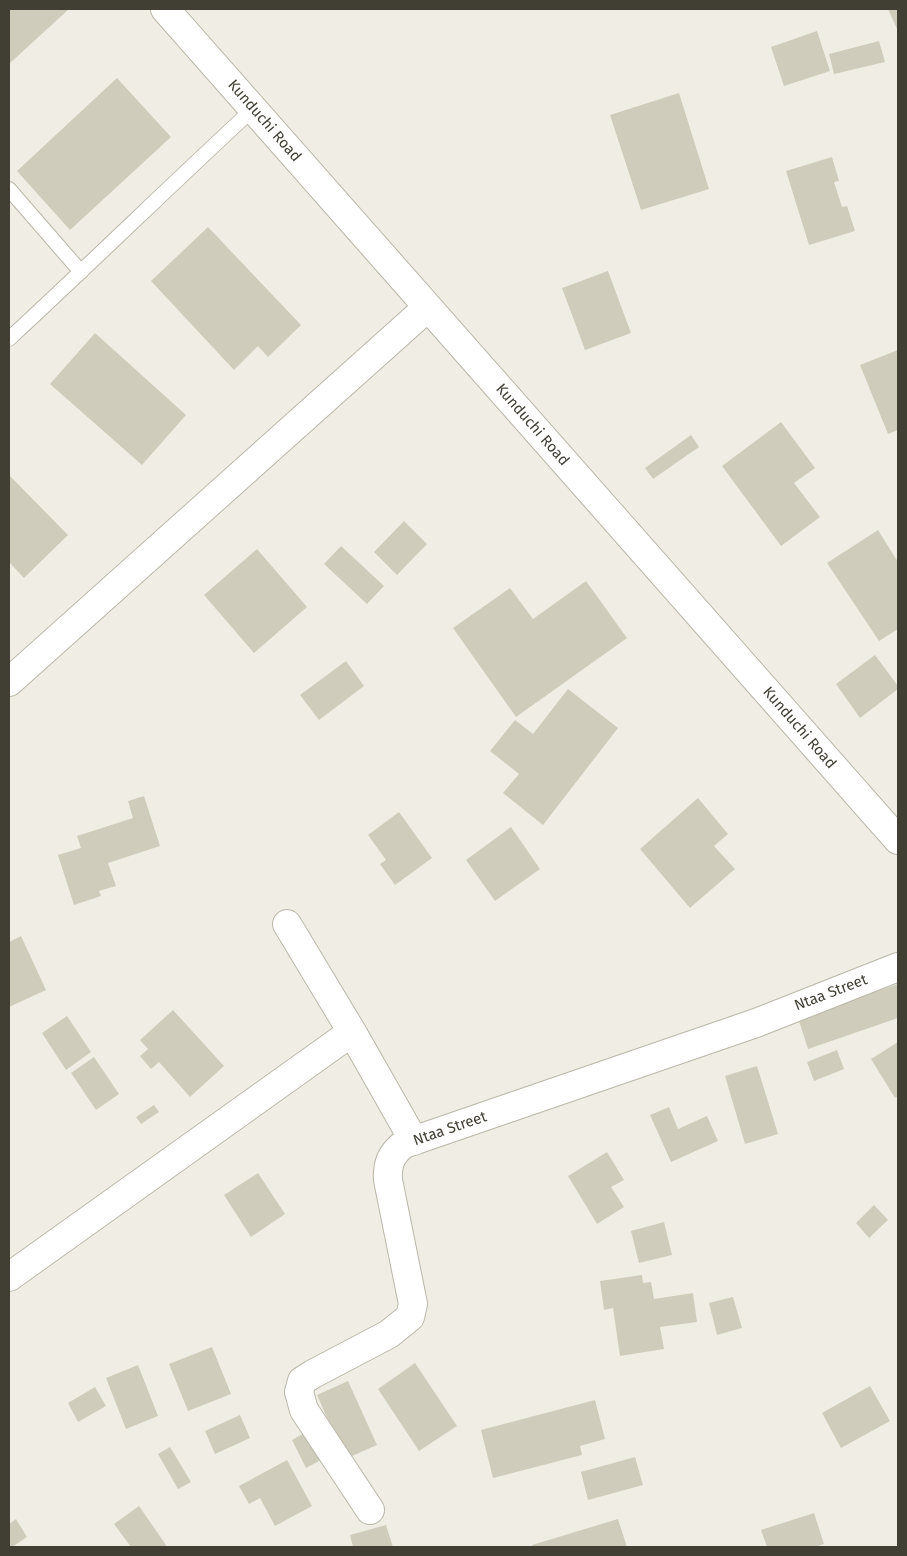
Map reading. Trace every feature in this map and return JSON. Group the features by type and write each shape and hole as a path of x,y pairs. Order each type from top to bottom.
{"street":[{"name":"Kunduchi Road","path":"165,9 898,840"},
{"path":"9,682 428,307"},
{"path":"287,924 352,1032 414,1141"},
{"name":"Ntaa Street","path":"370,1510 304,1410 299,1392 302,1381 389,1334 410,1317 413,1304 387,1169 390,1159 396,1150 404,1144 756,1023 898,967"},
{"path":"9,1277 352,1032"}],"lane":[{"path":"9,339 253,109"},
{"path":"9,189 81,272"}],"building":[{"path":"9,9 69,9 9,64"},
{"path":"888,9 898,9 898,31"},
{"path":"817,31 830,71 784,86 771,47"},
{"path":"879,41 885,62 834,74 829,54"},
{"path":"117,78 171,137 70,230 17,171"},
{"path":"679,93 709,189 641,210 610,115"},
{"path":"832,157 839,181 834,182 842,207 847,206 855,231 809,245 786,171"},
{"path":"208,227 301,325 268,357 258,346 234,370 151,281"},
{"path":"608,271 631,333 585,350 562,288"},
{"path":"95,333 186,415 142,465 50,384"},
{"path":"898,350 898,430 888,434 860,365"},
{"path":"781,422 815,468 794,483 820,517 781,546 722,466"},
{"path":"691,435 699,447 653,479 645,468"},
{"path":"9,475 68,535 24,578 9,562"},
{"path":"404,521 427,544 397,575 374,552"},
{"path":"878,530 898,562 898,629 879,641 827,563"},
{"path":"341,546 384,586 367,604 324,564"},
{"path":"257,549 307,607 254,653 204,595"},
{"path":"586,581 627,638 516,717 453,628 510,588 533,619"},
{"path":"875,655 898,686 898,689 860,718 836,684"},
{"path":"346,661 364,686 319,720 300,695"},
{"path":"568,689 618,728 543,825 503,793 519,774 490,751 515,720 533,734"},
{"path":"144,796 160,846 108,863 116,886 99,891 101,896 74,905 58,855 81,848 77,836 133,818 128,801"},
{"path":"698,798 728,834 714,846 735,869 690,908 640,849"},
{"path":"399,812 432,858 395,885 380,864 386,860 368,835"},
{"path":"511,827 540,869 495,901 466,860"},
{"path":"21,936 46,990 9,1007 9,942"},
{"path":"898,984 898,1018 808,1049 798,1018"},
{"path":"173,1010 224,1066 190,1097 159,1062 151,1069 140,1056 148,1049 140,1040"},
{"path":"67,1016 91,1052 66,1070 42,1033"},
{"path":"898,1042 898,1096 895,1098 871,1059"},
{"path":"837,1050 844,1069 814,1081 807,1062"},
{"path":"94,1057 119,1094 96,1110 71,1073"},
{"path":"757,1066 778,1134 745,1144 725,1076"},
{"path":"154,1105 159,1112 141,1124 136,1117"},
{"path":"669,1107 678,1129 707,1116 718,1141 671,1162 650,1115"},
{"path":"607,1152 624,1180 611,1187 624,1207 597,1224 568,1176"},
{"path":"258,1173 285,1214 251,1237 224,1195"},
{"path":"874,1205 888,1220 869,1238 856,1223"},
{"path":"664,1222 672,1255 639,1263 631,1231"},
{"path":"642,1275 643,1283 651,1282 654,1299 693,1293 697,1322 660,1327 664,1349 620,1356 613,1308 604,1310 600,1281"},
{"path":"733,1297 742,1328 717,1335 709,1303"},
{"path":"212,1347 231,1394 188,1411 169,1364"},
{"path":"415,1363 457,1426 419,1451 378,1389"},
{"path":"138,1365 158,1416 126,1429 106,1378"},
{"path":"348,1381 377,1445 345,1459 317,1395"},
{"path":"870,1386 890,1421 841,1448 822,1413"},
{"path":"95,1387 106,1406 78,1422 68,1403"},
{"path":"595,1400 605,1439 580,1446 582,1455 493,1478 481,1430"},
{"path":"240,1415 250,1438 215,1454 205,1431"},
{"path":"308,1431 323,1459 306,1468 292,1440"},
{"path":"170,1447 191,1482 178,1489 158,1454"},
{"path":"635,1457 643,1485 588,1500 581,1472"},
{"path":"287,1460 312,1506 275,1526 260,1498 249,1504 239,1486"},
{"path":"139,1506 166,1545 164,1547 131,1547 114,1524"},
{"path":"814,1513 824,1544 814,1547 767,1547 761,1530"},
{"path":"16,1519 27,1537 9,1547 9,1524"},
{"path":"618,1519 627,1547 533,1547 532,1545"},
{"path":"386,1525 393,1547 353,1547 350,1535"}]}
